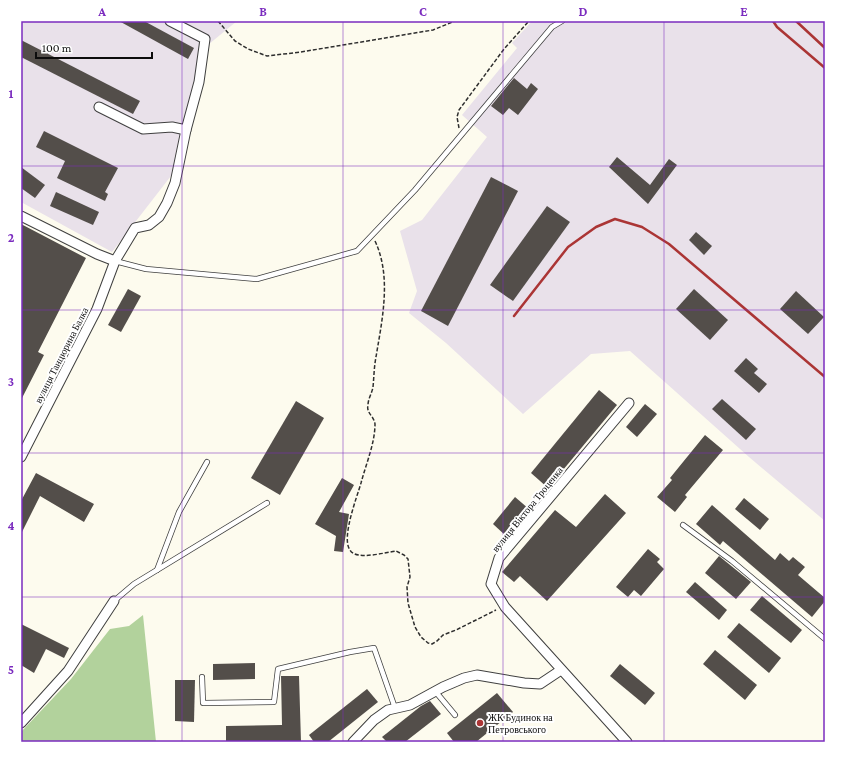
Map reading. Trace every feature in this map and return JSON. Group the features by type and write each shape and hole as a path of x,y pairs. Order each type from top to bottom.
{"street":[{"name":"вулиця Танцюрина Балка","path":"21,457 96,309 115,261 135,228 149,225 159,217 168,203 175,183 186,130 199,82 205,39 170,21"},
{"path":"100,107 143,129 172,127 186,130"},
{"path":"21,216 96,254 115,261"},
{"name":"вулиця Віктора Троценка","path":"627,742 505,607 491,584 499,558 629,404"},
{"path":"21,723 68,671 114,601"},
{"path":"353,742 374,720 384,712 410,705 455,681 476,675 516,682 540,684 561,670"}],"lane":[{"path":"115,261 146,269 258,279 357,251 415,190 552,27 562,21"},
{"path":"157,570 179,512 207,462"},
{"path":"114,601 134,584 267,503"},
{"path":"683,525 732,561 825,639"},
{"path":"202,677 203,703 274,702 278,670 350,652 374,648 395,708"},
{"path":"435,691 455,715"}],"path":[{"path":"218,21 235,41 248,49 267,56 301,52 432,30 456,21"},
{"path":"461,136 457,117 459,110 504,49 530,21"},
{"path":"372,235 384,272 384,300 372,389 367,406 368,412 373,416 375,422 373,438 357,498 351,511 348,530 348,545 352,553 362,555 387,554 396,551 408,559 410,577 407,587 408,603 415,627 421,637 428,643 432,644 437,642 442,635 505,607"}],"shaded area":[{"path":"21,21 237,21 203,49 174,172 112,252 21,202"},
{"path":"532,21 825,21 825,521 749,457 630,351 591,354 523,414 446,343 409,313 417,291 400,231 422,220 487,137 462,115 517,48 512,43"}],"green space":[{"path":"143,615 156,742 21,742 21,732 71,679 110,629 129,626"}],"building":[{"path":"119,21 144,21 194,48 188,59"},
{"path":"21,40 140,101 133,114 21,57"},
{"path":"514,78 527,89 531,83 538,89 518,115 509,108 503,115 491,106"},
{"path":"44,131 118,168 105,192 108,194 105,201 57,178 65,161 36,147"},
{"path":"617,157 650,185 669,159 677,165 648,204 609,167"},
{"path":"21,167 45,185 35,198 21,188"},
{"path":"491,177 518,191 448,326 421,311"},
{"path":"56,192 99,212 93,225 50,206"},
{"path":"547,206 570,222 513,301 490,285"},
{"path":"21,224 86,258 38,352 44,355 21,400"},
{"path":"696,232 712,246 704,255 689,240"},
{"path":"128,289 141,296 121,332 108,325"},
{"path":"694,289 728,320 710,340 676,309"},
{"path":"796,291 824,317 808,334 780,309"},
{"path":"746,358 758,369 754,373 767,384 759,393 734,371"},
{"path":"599,390 617,405 548,488 531,473"},
{"path":"722,399 756,429 746,440 712,409"},
{"path":"296,401 324,418 280,495 251,478"},
{"path":"645,404 657,414 637,437 626,427"},
{"path":"705,435 723,450 685,495 687,497 675,512 657,497 672,480 670,478"},
{"path":"36,473 94,504 84,522 40,496 21,534 21,501"},
{"path":"342,478 354,485 339,512 349,514 343,552 334,551 336,536 315,524"},
{"path":"605,494 626,513 547,601 520,576 514,582 502,572 555,510 576,527"},
{"path":"515,497 529,509 506,536 493,524"},
{"path":"744,498 769,519 760,530 735,509"},
{"path":"712,505 775,560 780,553 789,561 793,557 805,567 798,575 825,598 825,601 812,617 723,541 720,545 696,524"},
{"path":"648,549 660,559 657,562 664,569 641,596 634,590 628,597 616,587"},
{"path":"719,556 751,582 736,599 705,573"},
{"path":"695,582 727,610 719,620 686,592"},
{"path":"762,596 802,630 791,643 750,610"},
{"path":"739,623 781,658 769,673 727,637"},
{"path":"21,624 69,648 64,658 46,649 34,673 21,665"},
{"path":"715,650 757,685 745,700 703,664"},
{"path":"255,663 255,679 213,680 213,664"},
{"path":"620,664 655,693 645,705 610,676"},
{"path":"281,676 299,676 301,742 226,742 226,726 282,725"},
{"path":"175,680 195,680 194,722 175,721"},
{"path":"367,689 378,702 328,742 314,742 309,735"},
{"name":"ЖК Будинок на Петровського","path":"497,693 513,712 476,742 454,742 447,733"},
{"path":"430,701 441,714 405,742 387,742 382,737 421,706"}],"railway":[{"path":"773,21 777,27 825,68"},
{"path":"796,21 825,48"},
{"path":"514,316 568,247 596,227 615,219 642,227 669,244 825,377"}],"place":[{"name":"ЖК Будинок на Петровського","path":"480,723"}]}
